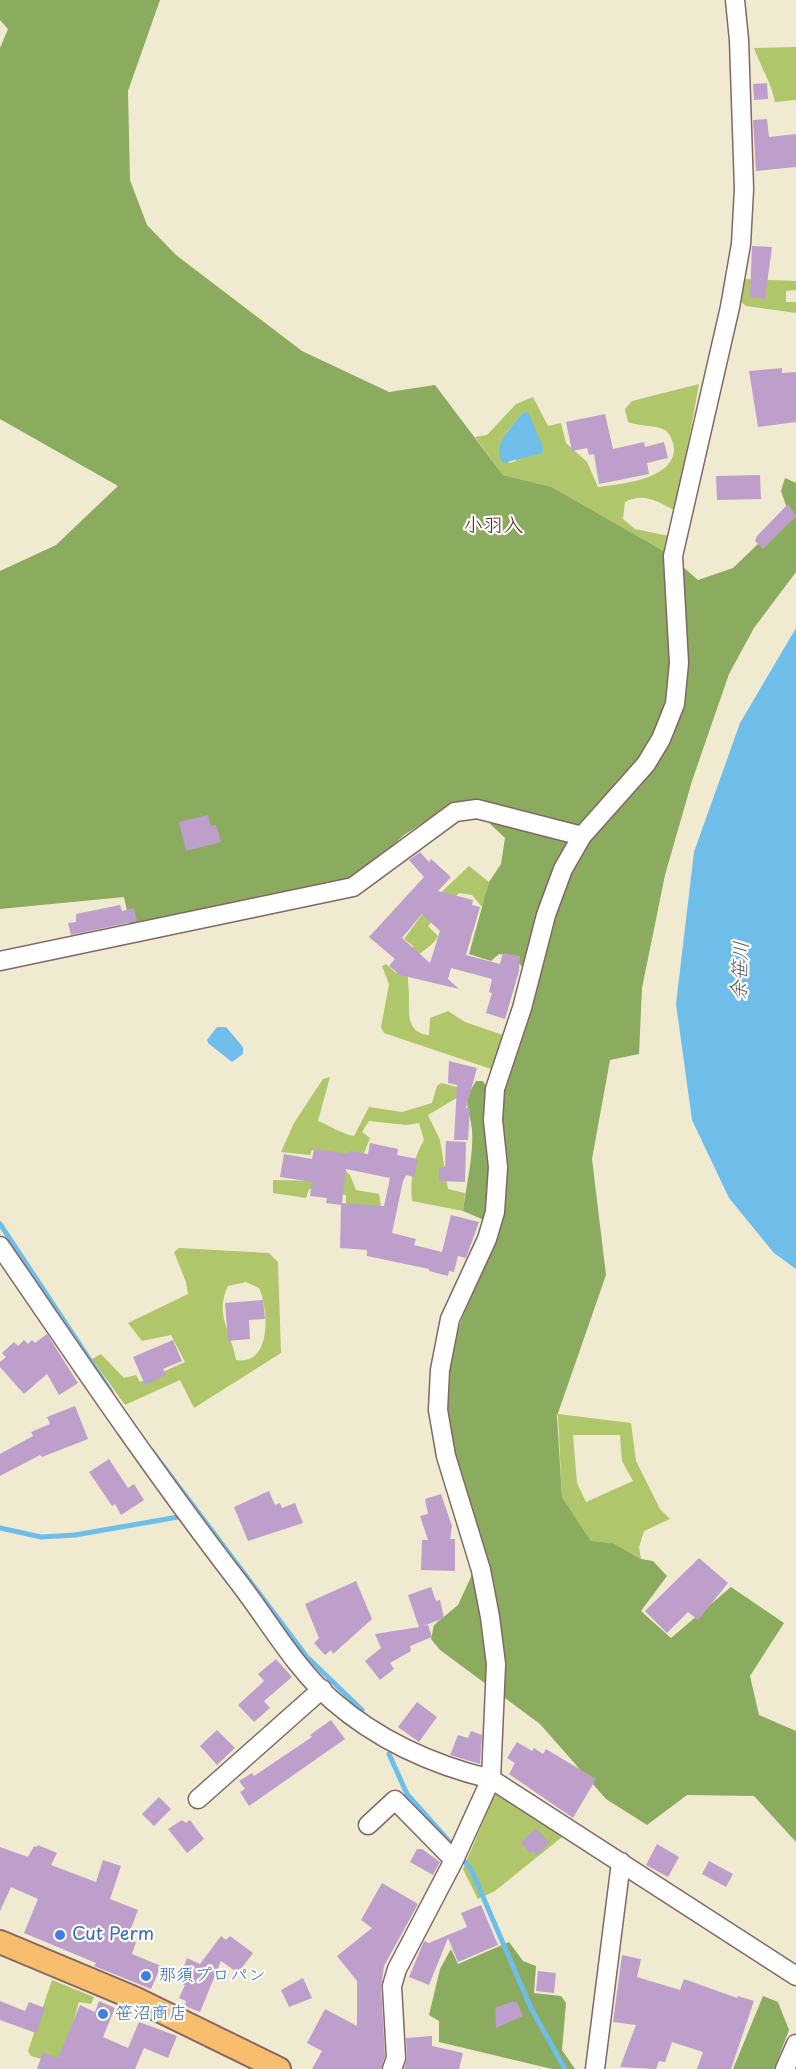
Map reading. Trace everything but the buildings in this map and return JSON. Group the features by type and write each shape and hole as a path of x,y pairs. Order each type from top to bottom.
{"main road":[{"path":"0,1942 134,1998 279,2069"}],"street":[{"path":"392,2069 396,2058 392,1986 396,1969 454,1860 490,1779 496,1664 481,1570 441,1434 440,1370 450,1319 487,1239 495,1212 498,1167 493,1120 495,1089 522,1008 546,915 563,869 582,836 646,764 661,739 675,704 680,663 674,555 730,307 741,244 744,189 739,40 735,0"},
{"path":"0,961 353,887 456,812 477,809 582,836"},
{"path":"0,1246 132,1440 301,1668 322,1689 366,1726 401,1747 457,1771 490,1779 796,1976"},
{"path":"198,1799 322,1689"},
{"path":"368,1825 395,1800 454,1860"},
{"path":"595,2069 621,1862"},
{"path":"785,2069 796,2044"}],"green space":[{"path":"0,0 160,0 128,91 130,180 147,225 176,255 302,351 389,392 435,385 503,475 552,487 667,553 698,580 733,568 789,514 781,491 785,478 796,483 796,572 754,628 729,674 692,781 665,875 642,988 639,1054 610,1060 592,1159 606,1275 557,1416 562,1497 591,1541 613,1543 641,1559 653,1561 667,1576 641,1611 671,1638 731,1587 784,1623 750,1676 759,1715 796,1731 796,1842 754,1796 687,1795 647,1825 606,1799 540,1724 440,1650 431,1639 434,1625 458,1605 476,1566 445,1403 448,1355 498,1226 463,1211 472,1139 468,1101 476,1081 483,1081 487,1088 534,981 513,956 499,954 491,961 469,954 489,882 501,864 505,838 485,819 469,815 432,817 404,835 362,874 335,888 131,930 124,897 0,909 0,571 56,545 118,486 0,419 0,48 8,29 0,20"},
{"path":"796,47 796,100 775,102 754,48"},
{"path":"745,279 796,281 796,290 786,291 786,302 796,302 796,313 746,306 741,302"},
{"path":"699,384 676,511 645,498 625,502 623,519 635,529 669,536 667,553 552,487 503,475 475,437 487,435 516,404 533,397 548,426 561,423 566,443 587,462 598,487 631,482 643,479 664,468 671,461 674,451 672,439 665,430 628,422 625,409 632,401","holes":["523,413 516,461 509,463 501,446 507,432"]},
{"path":"469,866 489,882 483,908 472,895 459,893 428,926 438,936 412,962 409,970 409,1015 416,1030 429,1035 430,1018 448,1011 465,1022 503,1035 505,1040 491,1069 384,1033 381,1027 389,984 382,966 386,964 396,973 413,952 413,946 404,939 432,901"},
{"path":"330,1077 318,1121 354,1136 369,1107 402,1112 432,1103 437,1086 441,1083 470,1090 428,1115 440,1140 448,1189 465,1193 463,1211 412,1201 413,1169 424,1140 419,1123 406,1125 369,1121 362,1132 370,1138 364,1153 345,1158 345,1170 350,1175 356,1190 379,1194 381,1207 346,1205 346,1195 309,1189 306,1198 273,1193 273,1180 314,1181 334,1154 312,1150 310,1155 281,1152 294,1123 323,1079"},
{"path":"179,1248 269,1253 278,1262 281,1353 194,1408 180,1380 125,1405 92,1359 101,1354 124,1378 136,1375 140,1382 185,1362 171,1335 142,1341 128,1323 188,1294 186,1282 174,1252","holes":["246,1282 259,1288 266,1322 262,1346 248,1360 236,1360 223,1315 224,1296 228,1286"]},
{"path":"558,1414 631,1423 636,1461 660,1509 670,1519 644,1531 639,1547 641,1559 613,1543 591,1541 562,1497","holes":["573,1435 620,1435 622,1461 633,1481 586,1502 577,1483"]},
{"path":"497,1789 567,1833 495,1891 478,1899 463,1869"},
{"path":"509,1942 523,1961 536,1966 534,1993 561,1996 566,2003 562,2050 575,2069 552,2069 439,2042 439,2021 429,2015 440,1969 451,1949 458,1964"},
{"path":"52,1980 94,1997 91,2004 79,2002 66,2047 70,2067 31,2056 28,2051"},
{"path":"763,1996 778,2002 789,2030 774,2069 733,2069"}],"water":[{"path":"528,412 543,447 543,453 503,463 499,450 501,443 523,413"},
{"name":"余笹川","path":"796,628 796,1269 774,1253 729,1198 692,1120 676,1004 694,852 740,723"},
{"path":"217,1027 226,1027 243,1047 243,1054 232,1062 208,1043 207,1040"}],"waterway":[{"path":"0,1224 111,1392"},
{"path":"152,1451 307,1657 362,1710"},
{"path":"0,1528 41,1537 75,1535 184,1516"},
{"path":"389,1754 407,1794 455,1848"},
{"path":"460,1856 471,1869 531,2008 565,2069"}],"place":[{"name":"Cut Perm","path":"60,1935"},
{"name":"那須プロパン","path":"146,1976"},
{"name":"笹沼商店","path":"103,2014"}],"district":[{"name":"小羽入","path":"493,526"}]}
